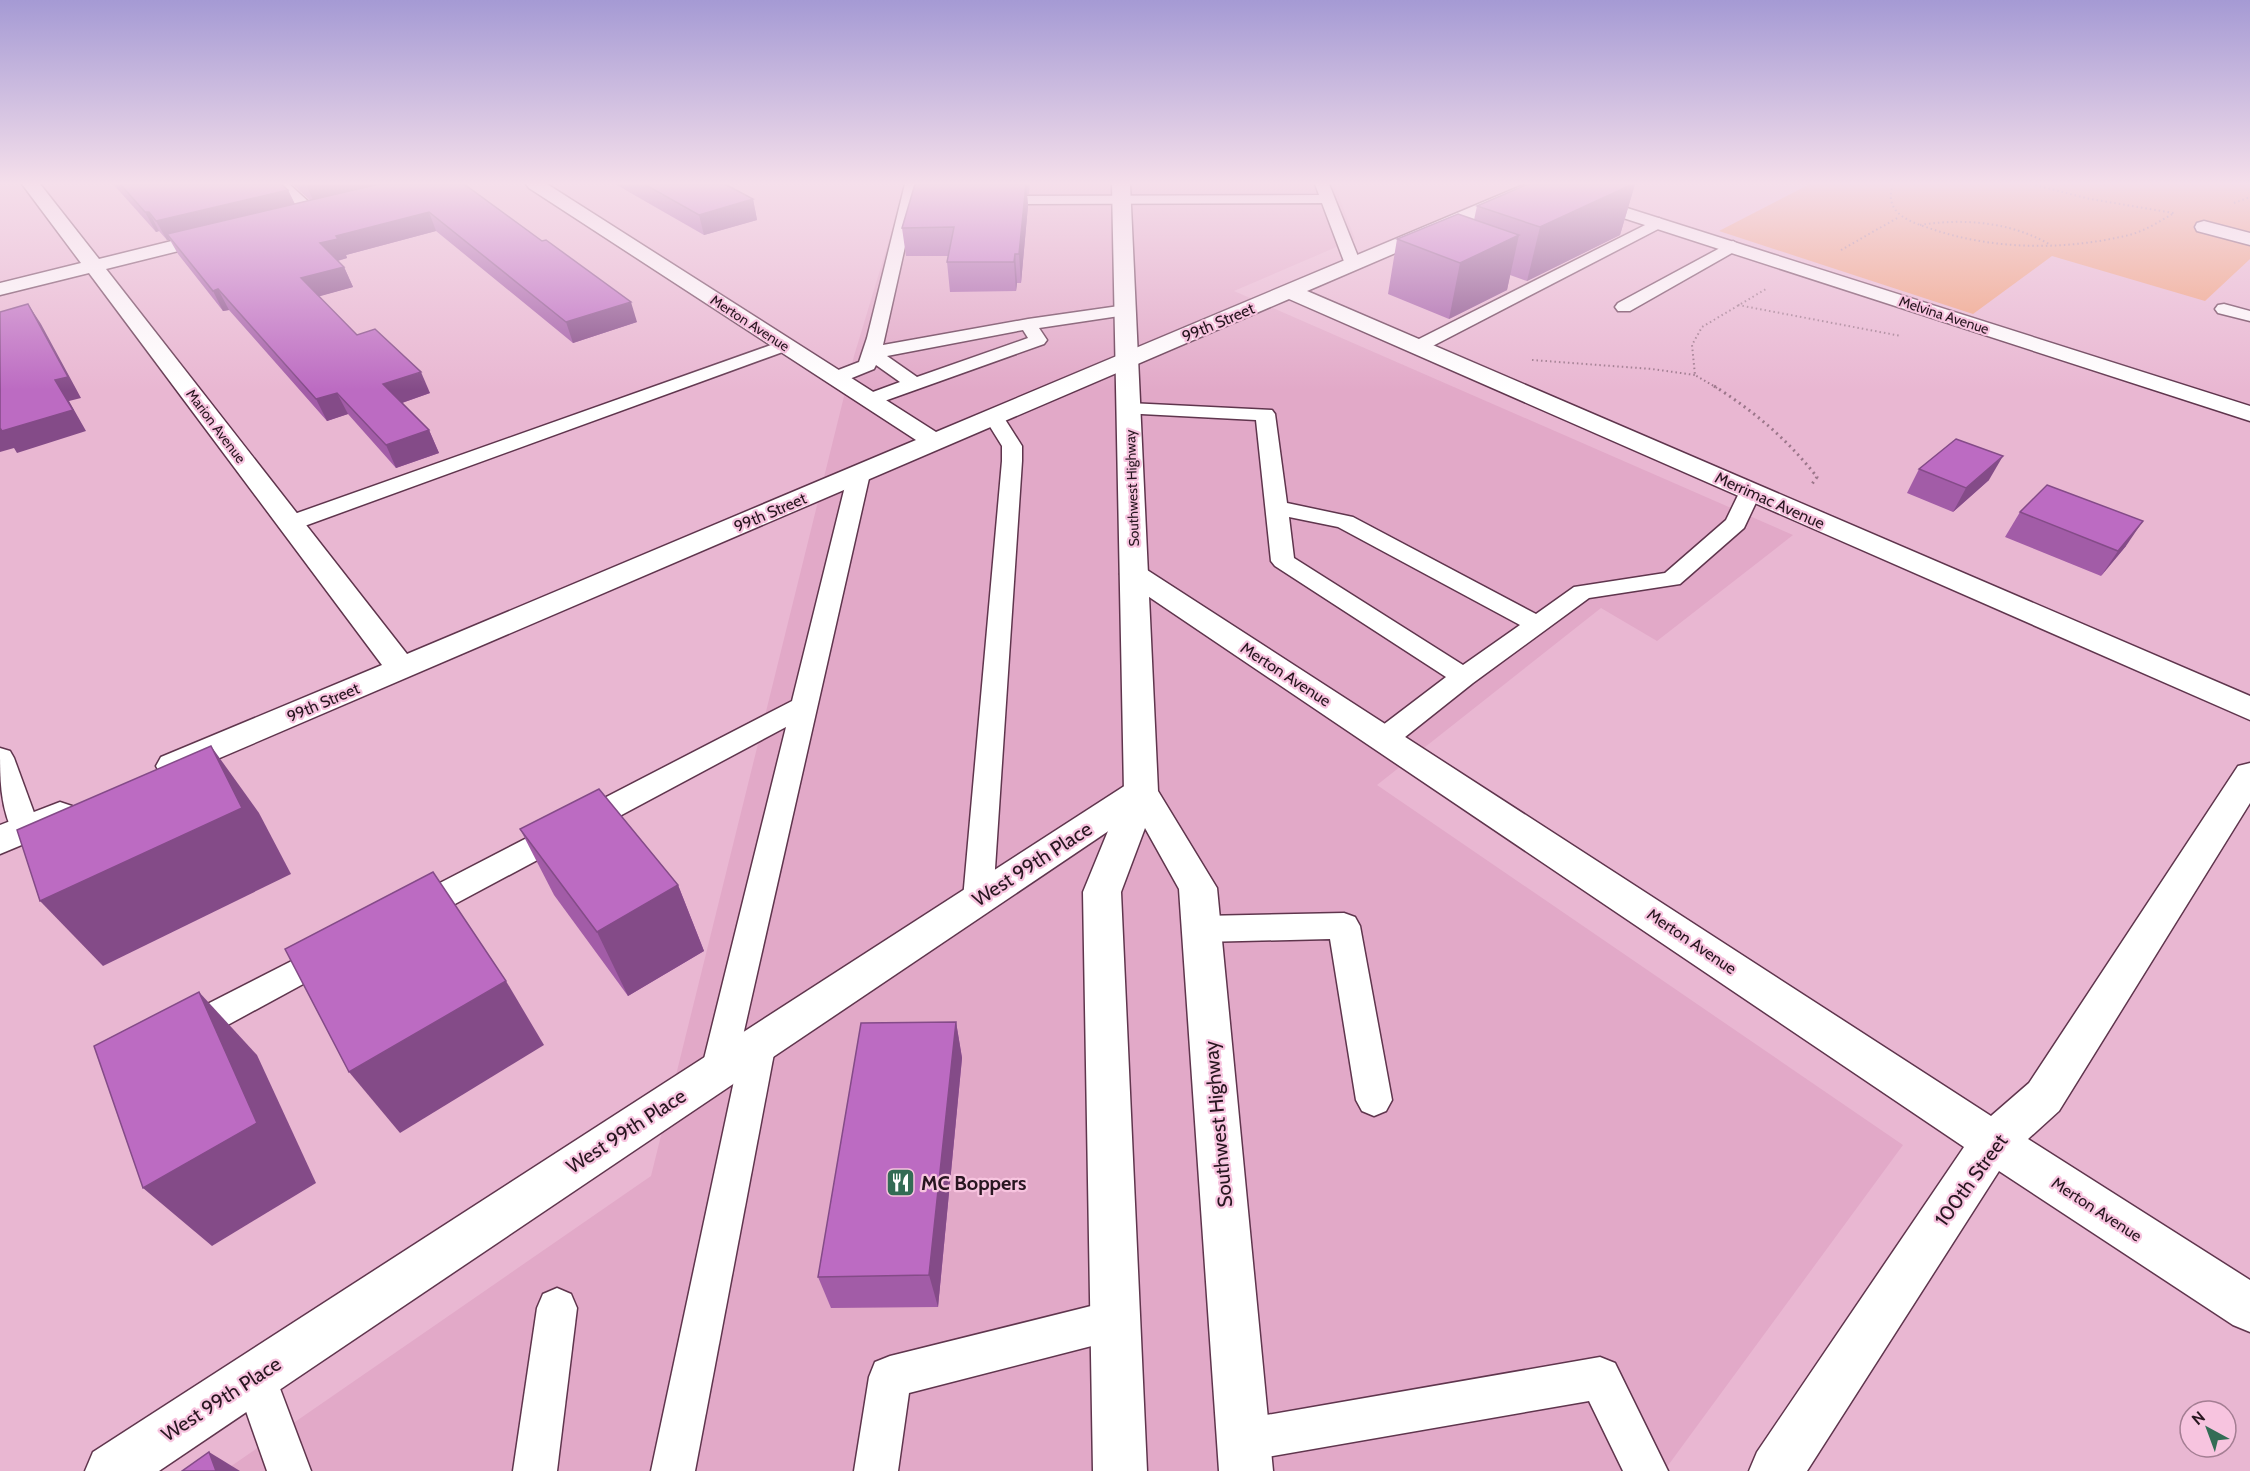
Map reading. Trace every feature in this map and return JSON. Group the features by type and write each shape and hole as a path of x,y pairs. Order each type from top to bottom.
{"street":[{"name":"Marion Avenue","path":"84,253 402,669"},
{"path":"0,289 148,253"},
{"name":"Merton Avenue","path":"642,253 934,442"},
{"name":"Southwest Highway","path":"1120,1471 1102,891 1141,792 1123,253"},
{"name":"99th Street","path":"144,779 1380,253"},
{"name":"Melvina Avenue","path":"1753,253 2250,414"},
{"name":"Merrimac Avenue","path":"1289,291 2250,710"},
{"name":"Merton Avenue","path":"1134,574 1993,1142 2250,1308"},
{"name":"100th Street","path":"1776,1471 1993,1142 2044,1096 2250,775"},
{"name":"Southwest Highway","path":"1141,792 1198,888 1245,1455"},
{"name":"West 99th Place","path":"112,1471 1141,792"},
{"path":"13,835 79,806"}],"lane":[{"path":"835,378 867,365 895,253"},
{"path":"1349,253 1353,264"},
{"path":"1417,347 1601,253"},
{"path":"1624,307 1721,253"},
{"path":"1508,282 1528,290"},
{"path":"2224,309 2250,316"},
{"path":"871,353 1028,324 1126,310"},
{"path":"869,400 1038,340 1028,324"},
{"path":"291,523 785,345"},
{"path":"871,353 915,384"},
{"path":"1129,409 1266,414 1283,561 1464,677"},
{"path":"978,899 1012,461 1012,446 994,417"},
{"path":"718,1071 859,474"},
{"path":"1385,738 1464,677 1582,592 1672,579 1736,523 1750,492"},
{"path":"1277,508 1344,522 1537,624"},
{"path":"397,920 806,705"},
{"path":"0,758 13,835"},
{"path":"1202,929 1344,926 1374,1100"},
{"path":"188,1030 355,942"},
{"path":"673,1471 759,1043"},
{"path":"535,1471 557,1308"},
{"path":"876,1471 890,1377 1115,1320"},
{"path":"255,1377 289,1471"},
{"path":"1245,1455 1600,1378 1646,1471"}],"path":[{"path":"1832,255 1836,253"},
{"path":"1695,375 1692,345 1702,327 1768,288"},
{"path":"1737,305 1904,336"},
{"path":"1528,360 1652,369 1695,375 1757,414 1801,454 1817,477 1807,490"}],"shaded area":[{"path":"885,253 1323,253 1234,291 1793,535 1657,641 1601,608 1377,785 1903,1145 1664,1471 224,1471 651,1176 854,356"},
{"path":"1785,253 2250,253 2250,259 2205,301 2052,256 1973,314"}],"building":[{"path":"182,253 330,253 344,267 301,278 357,335 375,329 421,372 383,384 429,430 386,445 337,393 316,399 218,289 213,291"},
{"path":"480,253 563,253 631,302 566,322"},
{"path":"949,253 1019,253 1015,254 1014,262 947,262"},
{"path":"1433,253 1482,253 1460,263"},
{"path":"28,304 68,377 55,380 73,410 2,431 0,428 0,312"},
{"path":"1956,439 2003,456 1966,488 1919,469"},
{"path":"2047,485 2143,521 2118,551 2020,512"},
{"path":"211,746 242,808 40,901 17,830"},
{"path":"599,789 678,885 597,932 520,829"},
{"path":"433,872 506,981 349,1072 285,949"},
{"path":"199,992 257,1123 143,1188 94,1046"},
{"name":"MC Boppers","path":"956,1022 929,1275 818,1277 861,1023"},
{"path":"209,1452 216,1471 182,1471"}],"place":[{"name":"MC Boppers","path":"900,1183"}]}
